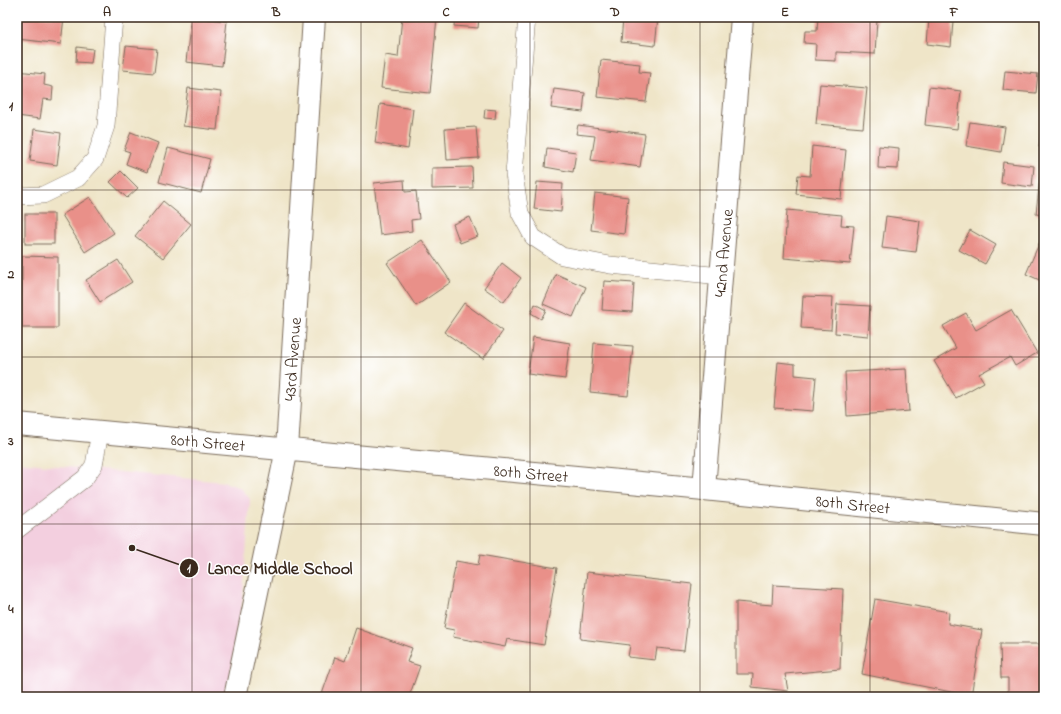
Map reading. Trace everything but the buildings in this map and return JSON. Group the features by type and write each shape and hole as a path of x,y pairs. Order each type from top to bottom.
{"street":[{"name":"43rd Avenue","path":"235,697 287,450 314,17"},
{"name":"42nd Avenue","path":"704,489 742,17"},
{"name":"80th Street","path":"17,424 704,489 1044,524"}],"lane":[{"path":"17,196 43,195 78,178 95,159 106,126 114,17"},
{"path":"527,17 514,174 520,213 533,237 562,256 610,265 721,276"},
{"path":"17,530 85,478 94,465 100,432"}],"shaded area":[{"path":"17,462 223,482 241,488 250,499 243,596 227,697 17,697"}],"place":[{"name":"Lance Middle School","path":"132,548"}]}
